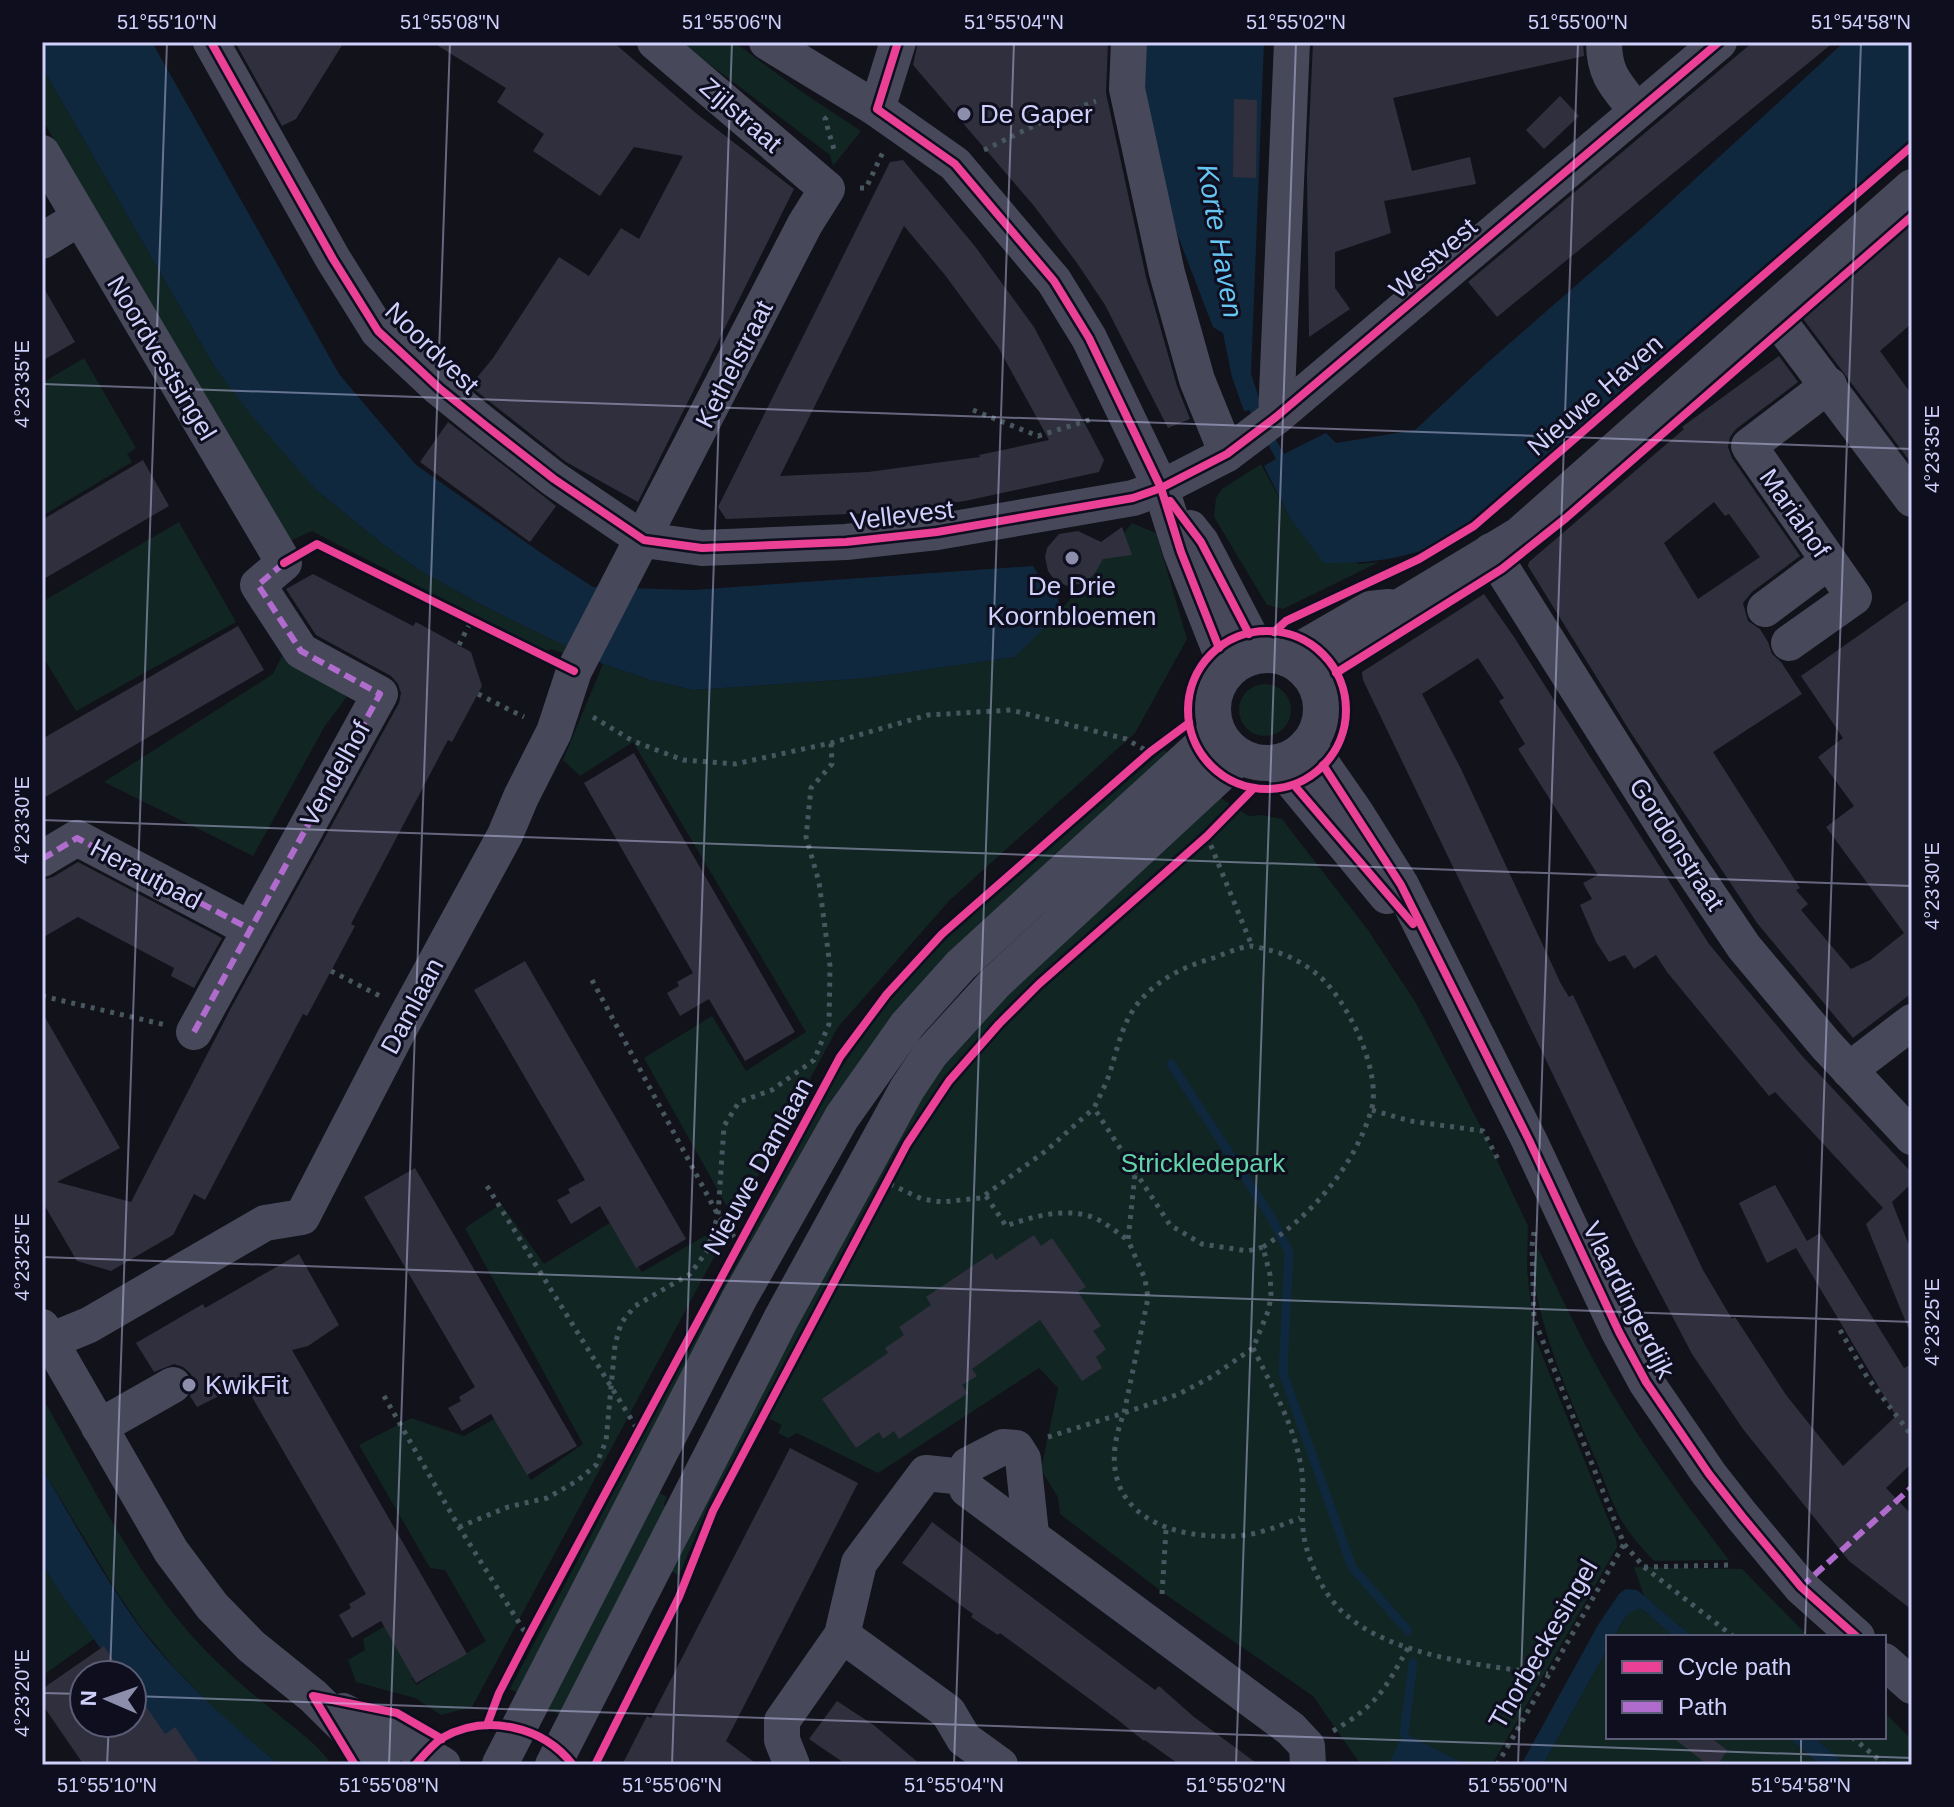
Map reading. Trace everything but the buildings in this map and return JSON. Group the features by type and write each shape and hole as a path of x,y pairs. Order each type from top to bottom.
{"street":[{"name":"Noordvest","path":"211,42 333,259 378,331 439,388 519,452 644,540"},
{"name":"Zijlstraat","path":"655,42 827,189"},
{"path":"767,42 877,109 955,164 1054,281 1089,338 1161,488 1181,552 1228,671"},
{"path":"877,109 898,42"},
{"path":"1129,42 1127,89 1167,273 1197,380 1227,454"},
{"path":"1276,417 1292,42"},
{"path":"1604,42 1604,59 1609,76 1636,110"},
{"name":"Westvest","path":"1161,488 1227,454 1276,417 1719,42"},
{"name":"Noordvestsingel","path":"42,153 284,563"},
{"name":"Nieuwe Haven","path":"1284,662 1370,609 1403,605 1519,535 1912,187"},
{"name":"Kethelstraat","path":"644,540 805,224 827,189"},
{"path":"42,241 79,218"},
{"path":"1765,317 1784,328 1912,499"},
{"name":"Mariahof","path":"1789,643 1854,597 1749,446 1829,385"},
{"name":"Vellevest","path":"644,540 702,548 846,542 937,532 1133,498 1161,488"},
{"path":"1161,488 1284,662 1318,691 1321,709 1315,733 1308,744 1289,759 1263,763 1228,744 1213,710 1213,698 1228,671 1248,658 1284,662"},
{"name":"Damlaan","path":"46,1334 89,1325 265,1223 302,1217 505,835 564,701 622,578 644,540"},
{"name":"Gordonstraat","path":"1491,551 1680,852 1736,935 1849,1070 1912,1137"},
{"path":"1765,609 1829,561"},
{"name":"Vendelhof","path":"194,1032 380,694 301,651 258,585 284,563"},
{"path":"553,1765 781,1319 907,1089 931,1053 996,982 1228,744"},
{"name":"Nieuwe Damlaan","path":"501,1765 739,1299 842,1117 907,1025 961,965 1228,744"},
{"name":"Vlaardingerdijk","path":"1308,744 1401,885 1426,939 1460,998 1619,1332 1646,1382 1742,1516 1801,1587 1855,1635"},
{"name":"Vlaardingerdijk","path":"1277,763 1368,875 1426,939"},
{"name":"Herautpad","path":"42,859 77,838 250,929"},
{"path":"1849,1070 1912,1022"},
{"path":"46,1334 171,1551 212,1606 251,1646 313,1696 383,1765"},
{"path":"99,1427 173,1385"},
{"path":"1031,1534 1023,1459 1016,1448 1003,1447 968,1465 964,1477 967,1489 1291,1729 1307,1755"},
{"path":"792,1765 782,1740 782,1721 842,1635 859,1563 926,1473 964,1477"},
{"path":"842,1635 948,1712 964,1739 1000,1765"},
{"path":"1886,1663 1912,1686"},
{"path":"313,1696 405,1742 443,1765"},
{"path":"487,1765 501,1765"}],"path":[{"path":"955,164 1050,118 1127,89"},
{"path":"827,189 843,177 825,119 830,115"},
{"path":"866,188 884,151"},
{"path":"973,410 1038,436 1092,419"},
{"path":"458,612 485,625"},
{"path":"459,645 472,619"},
{"path":"478,694 564,701 633,741 683,760 735,764 831,743 928,715 1011,710 1126,739 1150,752"},
{"path":"459,1527 508,1507 547,1498 577,1481 596,1465 606,1441 615,1345 621,1323 635,1306 690,1274 707,1251 718,1215 724,1126 739,1102 772,1090 814,1060 829,1024 830,966 819,882 806,837 811,788 832,764 831,743"},
{"path":"1139,762 1160,744"},
{"path":"1195,846 1216,827"},
{"path":"1207,836 1252,946"},
{"path":"887,1182 922,1199 942,1202 986,1196 1047,1150 1094,1108 1110,1072 1119,1037 1136,1005 1154,986 1189,965 1252,946 1299,962 1332,990 1354,1027 1374,1086 1372,1110 1353,1152 1331,1187 1277,1238 1263,1247 1248,1251 1202,1244 1170,1225 1094,1108"},
{"path":"331,971 409,1011"},
{"path":"592,980 718,1215 738,1242"},
{"path":"42,996 194,1032"},
{"path":"1372,1110 1410,1121 1483,1131 1503,1168"},
{"path":"880,1196 894,1169"},
{"path":"1128,1240 1135,1173"},
{"path":"487,1186 639,1433"},
{"path":"986,1196 1006,1226 1042,1216 1089,1216 1128,1240 1142,1268 1148,1298 1124,1413 1115,1434 1113,1461 1127,1501 1166,1530 1207,1536 1261,1533 1300,1518"},
{"path":"1529,1221 1536,1235 1532,1246 1534,1319 1624,1544 1644,1567 1732,1635"},
{"path":"1016,1448 1179,1394 1213,1376 1253,1348 1269,1309 1271,1293 1263,1247"},
{"path":"1840,1330 1867,1377 1912,1436"},
{"path":"1253,1348 1286,1416 1300,1460 1304,1487 1300,1518 1306,1548 1329,1596 1344,1614 1408,1648 1458,1660 1548,1674"},
{"path":"384,1396 459,1527 528,1637"},
{"path":"639,1433 646,1419"},
{"path":"1142,1620 1163,1593 1166,1530"},
{"path":"1644,1567 1731,1565"},
{"path":"521,1651 536,1623"},
{"path":"1722,1635 1726,1630"},
{"path":"1307,1755 1371,1705 1386,1688 1408,1648"},
{"path":"1854,1739 1885,1765"}],"green space":[{"path":"680,42 734,42 861,131 833,166 830,155"},
{"path":"42,67 214,366 315,489 419,570 484,606 571,647 563,653 551,649 545,652 312,531 288,542 42,119"},
{"path":"84,358 136,448 127,454 132,462 42,516 42,383"},
{"path":"1261,464 1290,518 1359,564 1379,562 1283,609 1267,605 1214,517 1216,498 1222,489"},
{"path":"179,522 236,622 76,711 42,655 42,602"},
{"path":"1132,523 1156,533 1187,639 1135,733 950,900 838,1027 472,1707 441,1715 415,1698 356,1682 348,1660 365,1650 363,1639 385,1626 416,1675 412,1678 416,1685 486,1641 445,1570 430,1568 359,1445 411,1418 464,1436 496,1418 531,1480 583,1444 465,1228 501,1204 544,1264 611,1222 642,1272 734,1219 644,1058 712,1016 746,1071 806,1032 633,742 580,776 563,760 603,664 693,690 868,678 1015,657 1062,609"},
{"path":"283,654 352,690 325,726 253,856 104,782 273,674"},
{"path":"1265,684 1283,692 1291,710 1283,728 1265,736 1247,728 1239,710 1247,692"},
{"path":"1164,749 1173,759 940,967 522,1694 510,1689 822,1096 881,1010 941,943"},
{"name":"Strickledepark","path":"1219,797 1249,816 1282,819 1368,930 1416,1003 1483,1131 1528,1226 1527,1268 1534,1335 1617,1547 1492,1765 1361,1765 1313,1696 1169,1597 1060,1514 1058,1497 1041,1470 1058,1388 1039,1368 878,1473 797,1433 788,1438 778,1433 782,1425 758,1413 707,1510 679,1575 664,1568 939,1057"},
{"path":"1538,1248 1584,1343 1615,1398 1662,1469 1729,1560 1654,1561 1625,1526 1611,1499 1553,1353 1536,1291 1534,1266"},
{"path":"42,1397 111,1521 170,1609 221,1666 312,1743 332,1765 279,1765 220,1715 140,1626 42,1468"},
{"path":"658,1492 667,1497 664,1503 666,1510 562,1716 543,1706"},
{"path":"42,1562 94,1639 42,1676"},
{"path":"1634,1567 1742,1569 1807,1635 1691,1635 1644,1596"},
{"path":"1642,1609 1672,1635 1615,1635 1628,1613"},
{"path":"1606,1652 1606,1739 1790,1739 1820,1765 1543,1765"},
{"path":"1886,1714 1912,1740 1912,1765 1846,1765 1816,1739 1886,1739"}],"water":[{"path":"42,42 152,42 339,374 416,465 593,587 692,590 1033,566 1044,584 1057,591 1059,605 1052,620 1015,657 868,678 693,690 603,664 484,606 419,570 315,489 214,366 42,67"},
{"name":"Korte Haven","path":"1145,42 1264,42 1251,374 1261,404 1257,406 1284,454 1326,433 1336,443 1415,430 1844,42 1912,42 1912,149 1482,522 1444,542 1406,555 1367,562 1324,563 1290,518 1264,466 1276,459 1249,410 1244,411 1232,377 1223,333 1213,327 1176,231 1144,89"},
{"path":"42,1468 113,1588 154,1645 205,1699 279,1765 201,1765 161,1737 148,1714 148,1659 113,1659 105,1647 101,1649 56,1587 42,1562"},
{"path":"1626,1589 1637,1590 1691,1635 1672,1635 1642,1609 1632,1612 1615,1635 1606,1635 1606,1652 1543,1765 1521,1765 1598,1625 1619,1594"},
{"path":"1404,1733 1461,1762 1459,1765 1388,1765"},
{"path":"1790,1739 1816,1739 1846,1765 1820,1765"}],"waterway":[{"path":"1171,1064 1271,1217 1289,1252 1283,1373 1352,1567 1408,1631"},
{"path":"1404,1733 1413,1663"}],"marked path":[{"path":"194,1032 380,694 301,651 258,585 284,563"},
{"path":"42,859 77,838 250,929"},
{"path":"1801,1587 1912,1487"}],"cycle path":[{"path":"211,42 333,259 378,331 439,388 485,425 554,479 644,540 702,548 846,542 937,532 1133,498 1161,488 1227,454 1276,417 1719,42"},
{"path":"898,42 877,109 955,164 1054,281 1089,338 1161,488 1181,552 1219,648"},
{"path":"1274,632 1286,621 1419,559 1474,526 1912,146"},
{"path":"1336,673 1502,569 1566,518 1912,216"},
{"path":"1170,501 1201,542 1249,634"},
{"path":"284,563 317,544 574,671"},
{"path":"1267,631 1297,637 1323,654 1340,680 1346,710 1340,740 1323,766 1297,783 1267,789 1237,783 1211,766 1194,740 1188,710 1194,680 1211,654 1237,637 1267,631"},
{"path":"487,1725 499,1693 528,1637 840,1057 887,994 942,934 1150,752 1189,723"},
{"path":"1323,765 1401,885 1646,1382 1742,1516 1801,1587 1855,1635"},
{"path":"1294,785 1413,924"},
{"path":"595,1765 679,1597 713,1511 907,1144 949,1081 1039,984 1207,836 1254,788"},
{"path":"355,1765 313,1696 397,1713 442,1739"},
{"path":"415,1765 442,1738 459,1730 495,1725 530,1733 546,1741 573,1765"}],"place":[{"name":"De Gaper","path":"964,114"},
{"name":"De Drie Koornbloemen","path":"1072,558"},
{"name":"KwikFit","path":"189,1385"}]}
